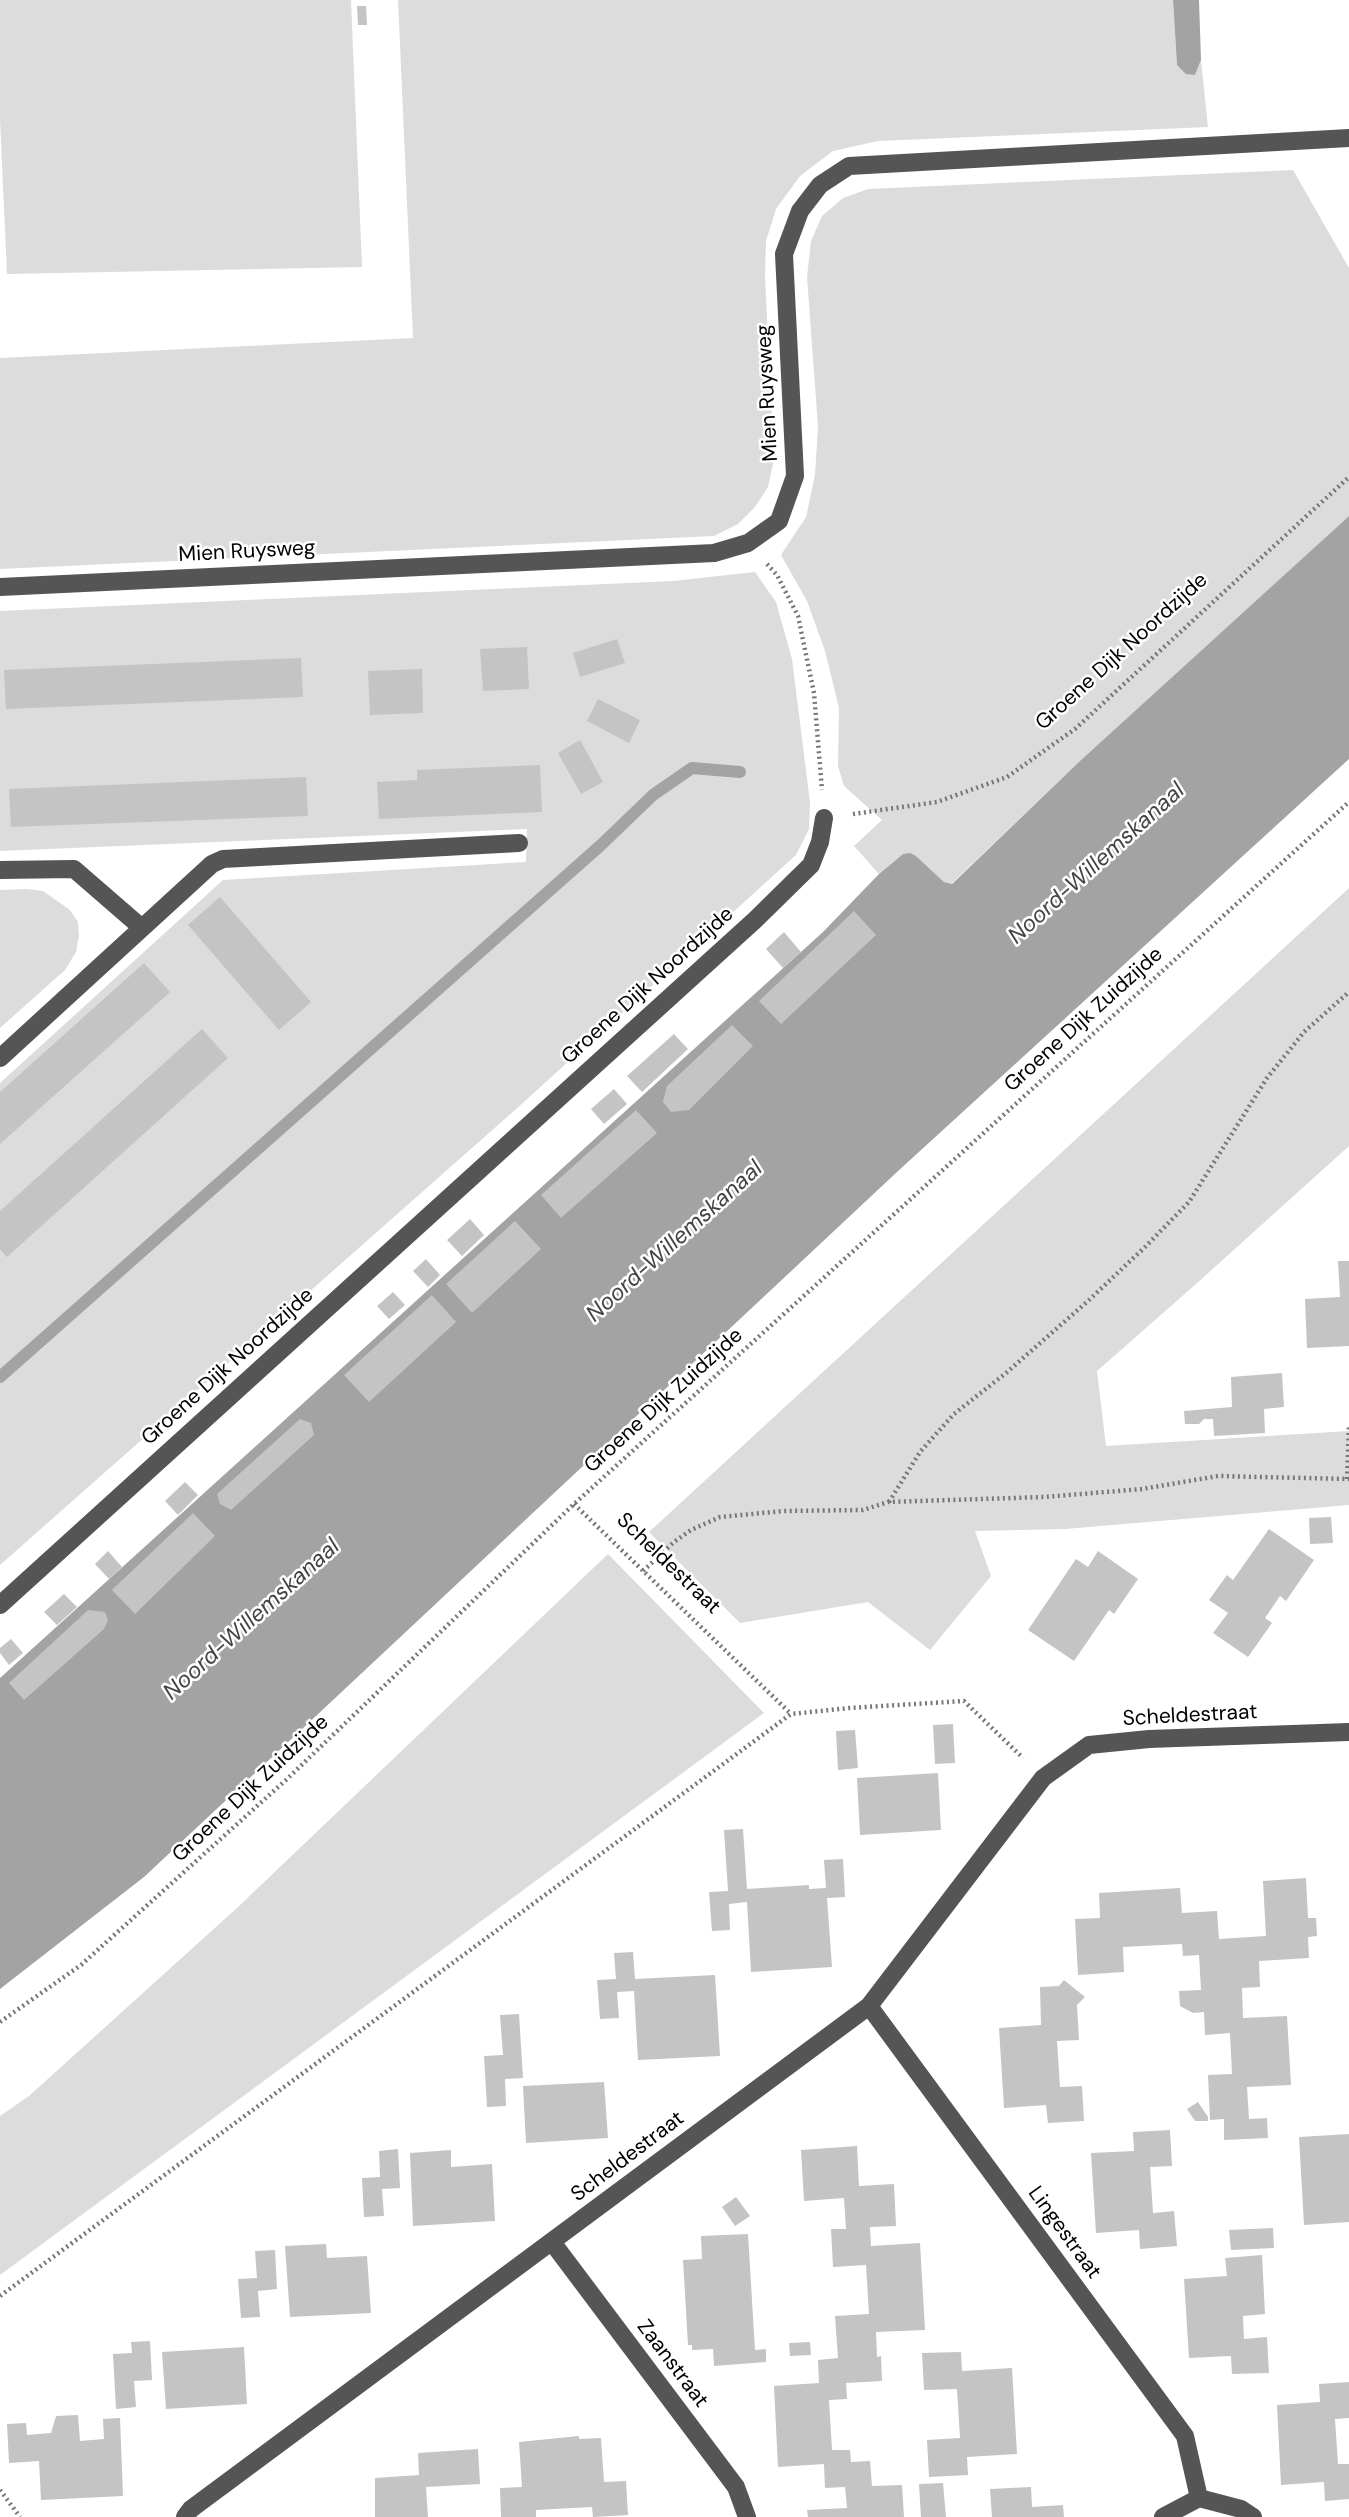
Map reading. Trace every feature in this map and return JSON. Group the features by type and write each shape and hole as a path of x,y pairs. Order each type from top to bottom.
{"street":[{"name":"Mien Ruysweg","path":"0,587 714,553 748,543 779,520 795,476 784,254 800,211 820,185 849,166 1349,138"},
{"name":"Groene Dijk Noordzijde","path":"0,1605 755,920 811,865 820,842 824,818"},
{"path":"0,1058 212,864 223,859 519,843"},
{"path":"0,870 74,869 142,928"},
{"name":"Scheldestraat","path":"185,2517 869,2006 1043,1778 1089,1745 1149,1739 1349,1732"},
{"name":"Lingestraat","path":"869,2006 1185,2435 1199,2498"},
{"name":"Zaanstraat","path":"552,2242 736,2487 747,2517"},
{"path":"1163,2517 1199,2498 1241,2509 1253,2517"}],"path":[{"name":"Groene Dijk Noordzijde","path":"824,818 937,802 1007,777 1075,729 1349,477"},
{"path":"748,543 777,575 798,616 814,693 824,818"},
{"name":"Groene Dijk Zuidzijde","path":"0,2022 81,1965 277,1788 574,1504 1349,802"},
{"path":"888,1502 920,1452 954,1414 1006,1373 1088,1301 1189,1202 1267,1078 1304,1032 1349,992"},
{"path":"643,1571 691,1530 720,1517 784,1511 863,1510 888,1502 1044,1497 1142,1489 1218,1476 1348,1479 1349,1424"},
{"name":"Scheldestraat","path":"574,1504 791,1714"},
{"path":"0,2296 791,1714 964,1700 1043,1778"},
{"path":"0,2490 20,2517"}],"shaded area":[{"path":"0,0 351,0 362,267 7,274 0,120"},
{"path":"398,0 1173,0 1177,65 1195,75 1201,60 1208,127 878,141 833,151 800,176 776,209 766,241 765,277 774,459 768,487 755,507 738,524 714,536 0,569 0,358 413,338"},
{"path":"1293,170 1349,268 1349,516 1081,760 951,884 944,882 916,856 903,854 879,874 854,846 882,820 844,786 838,766 839,708 825,651 807,601 781,555 806,517 815,475 818,427 807,277 811,241 822,216 843,198 868,189"},
{"path":"755,572 776,602 792,659 810,802 809,829 796,855 515,1110 0,1565 0,1083 223,880 526,862 527,829 0,851 0,611 673,581"},
{"path":"1349,888 1349,1146 1097,1371 1106,1446 1349,1431 1349,1505 1065,1529 975,1531 991,1576 930,1650 868,1602 740,1623 649,1532"},
{"path":"0,890 43,891 70,910 78,922 76,952 65,970 0,1028"},
{"path":"608,1554 764,1713 0,2275 0,2116 29,2096 238,1907"}],"water":[{"path":"1173,0 1199,0 1201,60 1195,75 1186,74 1177,65"},
{"name":"Noord-Willemskanaal","path":"1349,516 1349,759 897,1172 144,1877 0,1989 0,1678 823,932 879,874 903,854 910,853 944,882 952,884 1081,760"}],"building":[{"path":"357,6 366,6 367,25 358,25"},
{"path":"617,639 625,663 580,677 573,653"},
{"path":"527,647 529,689 483,691 480,649"},
{"path":"301,658 303,697 6,709 4,670"},
{"path":"422,669 423,713 370,715 368,671"},
{"path":"598,699 640,720 629,743 587,721"},
{"path":"580,740 603,782 581,794 558,753"},
{"path":"540,765 542,812 379,819 377,782 417,780 417,770"},
{"path":"306,777 308,816 11,827 9,789"},
{"path":"220,897 311,1002 279,1030 188,925"},
{"path":"854,911 876,935 781,1024 759,1001"},
{"path":"784,932 801,952 783,968 766,949"},
{"path":"144,963 170,992 0,1144 0,1092"},
{"path":"732,1025 753,1046 689,1110 671,1112 663,1102 667,1086"},
{"path":"202,1029 228,1058 7,1257 0,1249 0,1211"},
{"path":"674,1034 688,1049 642,1092 627,1076"},
{"path":"614,1089 627,1104 604,1124 591,1109"},
{"path":"636,1110 657,1133 561,1218 541,1195"},
{"path":"470,1219 484,1235 462,1256 447,1240"},
{"path":"515,1221 541,1249 472,1313 446,1284"},
{"path":"426,1259 440,1275 428,1287 413,1271"},
{"path":"1338,1261 1349,1261 1349,1346 1307,1348 1305,1299 1340,1297"},
{"path":"393,1292 405,1305 389,1319 377,1306"},
{"path":"432,1295 456,1322 369,1402 344,1375"},
{"path":"1282,1373 1284,1407 1264,1409 1265,1433 1214,1436 1213,1419 1204,1419 1199,1424 1185,1424 1184,1411 1232,1407 1231,1377"},
{"path":"300,1419 311,1423 314,1435 231,1510 220,1504 217,1494"},
{"path":"185,1482 198,1495 178,1515 165,1501"},
{"path":"193,1513 215,1536 135,1614 112,1590"},
{"path":"1331,1517 1333,1543 1310,1544 1309,1518"},
{"path":"1269,1529 1314,1560 1286,1601 1280,1596 1265,1618 1272,1623 1248,1657 1213,1633 1228,1613 1209,1600 1227,1575 1233,1580"},
{"path":"108,1551 122,1567 109,1579 95,1564"},
{"path":"1098,1551 1138,1579 1114,1614 1109,1610 1074,1661 1028,1630 1076,1559 1088,1567"},
{"path":"64,1594 77,1607 57,1625 44,1612"},
{"path":"88,1610 105,1612 108,1620 104,1629 24,1700 9,1683"},
{"path":"11,1639 23,1653 9,1665 0,1653 0,1648"},
{"path":"953,1724 955,1763 935,1764 933,1725"},
{"path":"855,1730 858,1768 838,1770 836,1731"},
{"path":"938,1773 941,1830 860,1835 857,1778"},
{"path":"743,1829 747,1889 809,1885 809,1889 826,1888 824,1860 843,1859 845,1897 827,1898 832,1967 751,1972 747,1902 729,1904 730,1930 712,1931 709,1892 728,1891 724,1830"},
{"path":"1306,1878 1308,1918 1316,1918 1317,1936 1308,1937 1309,1958 1259,1961 1260,1987 1242,1988 1243,2018 1287,2016 1291,2085 1247,2087 1249,2119 1267,2118 1268,2138 1224,2140 1224,2119 1210,2120 1208,2075 1232,2074 1230,2033 1205,2035 1204,2012 1193,2013 1180,2006 1179,1991 1201,1990 1199,1955 1183,1956 1182,1944 1123,1947 1124,1972 1078,1975 1075,1919 1100,1918 1099,1893 1180,1888 1182,1913 1217,1911 1219,1939 1266,1936 1263,1881"},
{"path":"633,1952 635,1979 715,1975 720,2056 638,2060 634,1991 617,1992 619,2018 600,2019 597,1980 616,1979 614,1953"},
{"path":"1064,1980 1085,1997 1077,2005 1079,2040 1057,2041 1060,2087 1082,2086 1084,2121 1048,2123 1046,2105 1004,2108 999,2028 1041,2025 1040,1987 1059,1986"},
{"path":"519,2014 523,2078 505,2079 506,2106 487,2107 484,2056 503,2055 500,2015"},
{"path":"604,2082 608,2138 526,2143 523,2086"},
{"path":"1198,2102 1208,2121 1195,2121 1187,2109"},
{"path":"1170,2130 1172,2166 1150,2167 1153,2213 1174,2211 1177,2246 1140,2249 1139,2230 1096,2233 1091,2153 1134,2151 1133,2132"},
{"path":"1349,2134 1349,2222 1304,2225 1299,2137"},
{"path":"857,2146 859,2186 894,2184 896,2226 870,2227 871,2246 920,2243 925,2330 876,2332 882,2381 846,2383 847,2399 829,2400 832,2450 850,2450 851,2462 870,2461 872,2486 902,2485 904,2517 808,2517 807,2510 847,2508 845,2487 825,2488 824,2464 778,2467 774,2386 819,2383 818,2360 838,2358 835,2316 869,2314 866,2265 833,2267 831,2229 846,2229 844,2198 804,2201 801,2150"},
{"path":"398,2149 400,2188 382,2189 384,2216 364,2217 362,2178 380,2177 379,2151"},
{"path":"451,2150 451,2167 492,2164 495,2221 413,2226 410,2153"},
{"path":"736,2197 750,2216 735,2226 722,2207"},
{"path":"1273,2228 1274,2248 1231,2250 1229,2230"},
{"path":"748,2234 755,2350 766,2349 766,2362 714,2366 713,2349 692,2350 692,2345 688,2345 683,2260 702,2259 701,2236"},
{"path":"326,2244 327,2258 367,2256 371,2313 290,2317 285,2246"},
{"path":"275,2250 277,2289 258,2291 260,2317 241,2318 238,2279 257,2278 255,2251"},
{"path":"1262,2255 1265,2314 1243,2316 1244,2339 1267,2337 1269,2373 1232,2374 1231,2356 1189,2358 1184,2279 1227,2276 1225,2258"},
{"path":"150,2341 152,2380 134,2381 136,2407 116,2409 113,2354 132,2353 131,2342"},
{"path":"810,2342 811,2355 790,2356 789,2343"},
{"path":"244,2347 247,2404 166,2409 162,2352"},
{"path":"961,2352 962,2371 1012,2368 1017,2454 967,2457 968,2475 929,2477 927,2440 960,2438 957,2389 924,2390 922,2353"},
{"path":"1349,2382 1349,2418 1335,2419 1338,2464 1349,2464 1349,2499 1325,2501 1324,2482 1281,2485 1277,2405 1320,2402 1319,2384"},
{"path":"78,2415 80,2441 104,2439 103,2419 120,2418 123,2496 41,2500 39,2461 9,2463 7,2424 26,2423 27,2435 51,2433 56,2416"},
{"path":"579,2436 579,2439 601,2438 604,2482 626,2481 628,2515 593,2517 592,2507 536,2510 536,2517 501,2517 500,2488 522,2487 519,2442"},
{"path":"478,2449 480,2484 426,2487 428,2517 375,2517 375,2478 419,2475 418,2453"},
{"path":"943,2483 946,2517 921,2517 919,2484"},
{"path":"1031,2487 1032,2507 1063,2505 1064,2517 992,2517 990,2489"}],"waterway":[{"path":"0,1377 601,845 653,795 692,768 740,772"}]}
